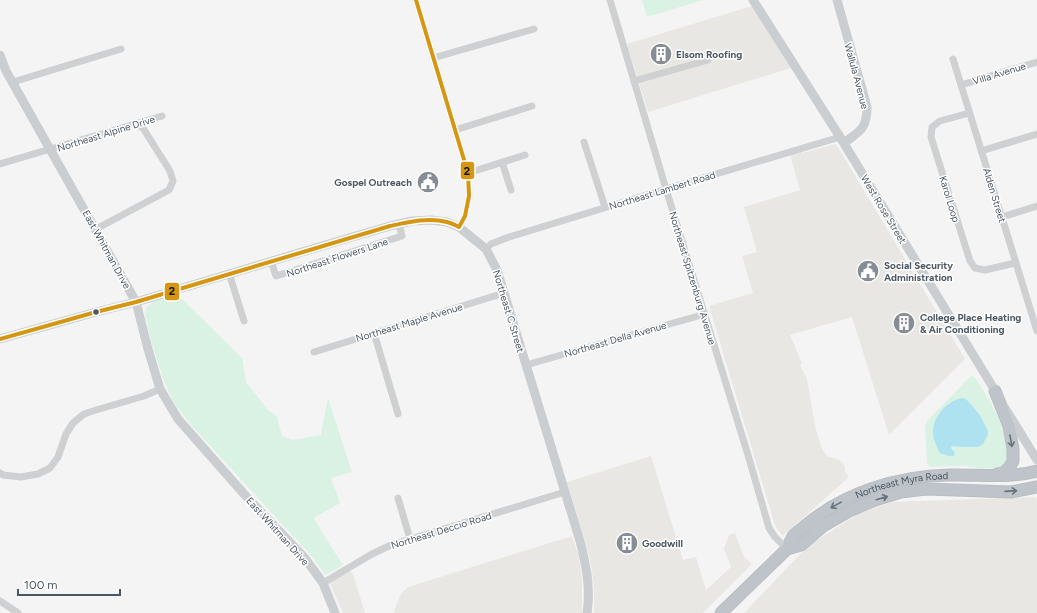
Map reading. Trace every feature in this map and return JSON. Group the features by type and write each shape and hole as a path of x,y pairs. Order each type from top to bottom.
{"highway":[{"path":"984,476 1004,473 1013,461 1013,449 1008,426 995,391"},
{"name":"Northeast Myra Road","path":"788,549 793,536 818,515 845,500 901,480 927,476 950,475 1010,476 1037,471"},
{"name":"Northeast Myra Road","path":"721,613 788,549 801,544 823,526 849,511 875,500 901,492 926,489 1011,492 1037,487"}],"main road":[{"name":"West Rose Street","path":"753,0 842,140 1037,460"},
{"name":"Wallula Avenue","path":"837,0 867,108 867,119 864,127 842,140"},
{"name":"East Whitman Drive","path":"0,55 6,71 136,302 160,389 178,419 244,494 304,557 323,583 335,613"},
{"path":"0,339 136,302 229,273 399,224 412,221 431,220 447,222 459,227"},
{"name":"Northeast C Street","path":"459,227 486,249 497,270 580,541 587,573 589,604 587,613"}],"street":[{"path":"416,0 468,173 469,196 465,216 459,227"},
{"name":"Northeast Spitzenburg Avenue","path":"610,0 769,528 775,537 788,549"},
{"path":"433,58 534,29"},
{"path":"13,82 122,49"},
{"name":"Alden Street","path":"953,59 1015,263 1035,316 1037,331"},
{"path":"634,81 708,60"},
{"name":"Villa Avenue","path":"961,84 1037,62"},
{"path":"455,130 532,106"},
{"name":"Karol Loop","path":"969,113 940,121 932,127 931,137 970,261 976,268 985,270 1015,263"},
{"name":"Northeast Alpine Drive","path":"0,164 162,116"},
{"path":"96,229 169,190 173,181 170,171 143,128 136,124"},
{"path":"981,151 1037,134"},
{"name":"Northeast Lambert Road","path":"486,249 491,244 506,238 666,189 842,140"},
{"path":"584,142 605,208"},
{"path":"468,173 525,155"},
{"path":"502,162 511,190"},
{"path":"1002,217 1037,206"},
{"name":"Northeast Flowers Lane","path":"271,261 276,276 402,236 399,224"},
{"path":"229,273 244,322"},
{"name":"Northeast Maple Avenue","path":"314,352 504,293"},
{"name":"Northeast Della Avenue","path":"526,365 705,314"},
{"path":"374,333 398,414"},
{"path":"0,473 3,475 20,477 38,474 50,468 58,457 66,434 73,423 84,414 144,396 160,389"},
{"name":"Northeast Deccio Road","path":"323,583 372,554 391,545 565,492"},
{"path":"398,498 410,539"},
{"path":"0,600 18,613"}],"shaded area":[{"path":"752,6 791,68 648,112 627,44"},
{"path":"836,144 965,359 889,435 852,317 790,335 802,363 800,365 807,379 815,426 822,449 827,456 843,463 845,472 849,477 783,536 777,529 774,522 709,306 753,293 742,256 757,252 744,207 800,190 790,154 801,151 802,153"},
{"path":"651,456 683,560 696,557 706,590 731,567 724,549 729,535 735,533 744,557 752,564 703,613 594,613 594,587 591,564 567,482"},
{"path":"1035,497 1037,499 1037,613 744,613 808,546 858,514 891,502"},
{"path":"572,536 579,558 582,578 582,613 393,613 401,594 408,587"},
{"path":"349,570 353,574 365,613 343,613 329,581"}],"green space":[{"path":"642,0 703,0 647,17"},
{"path":"178,295 242,358 246,382 268,410 277,417 282,436 293,440 321,435 328,398 352,472 331,478 340,503 314,518 343,565 325,575 314,559 191,425 174,403 164,381 152,344 145,315 147,307 154,301"},
{"path":"972,375 978,382 996,412 1009,452 1007,453 1007,462 997,468 965,466 930,467 927,463 925,426 928,420"}],"water":[{"path":"961,398 966,399 980,415 988,434 983,444 978,447 952,446 952,450 955,452 954,456 949,456 940,453 935,443 933,432 935,421 941,411 950,403"}],"transit line":[{"name":"2","path":"0,339 136,302 390,226 433,220 452,223 459,227 465,216 469,196 468,173 416,0"}],"place":[{"name":"Elsom Roofing","path":"661,54"},
{"name":"Gospel Outreach","path":"428,182"},
{"name":"Social Security Administration","path":"868,271"},
{"name":"College Place Heating & Air Conditioning","path":"904,323"},
{"name":"Goodwill","path":"627,543"}]}
